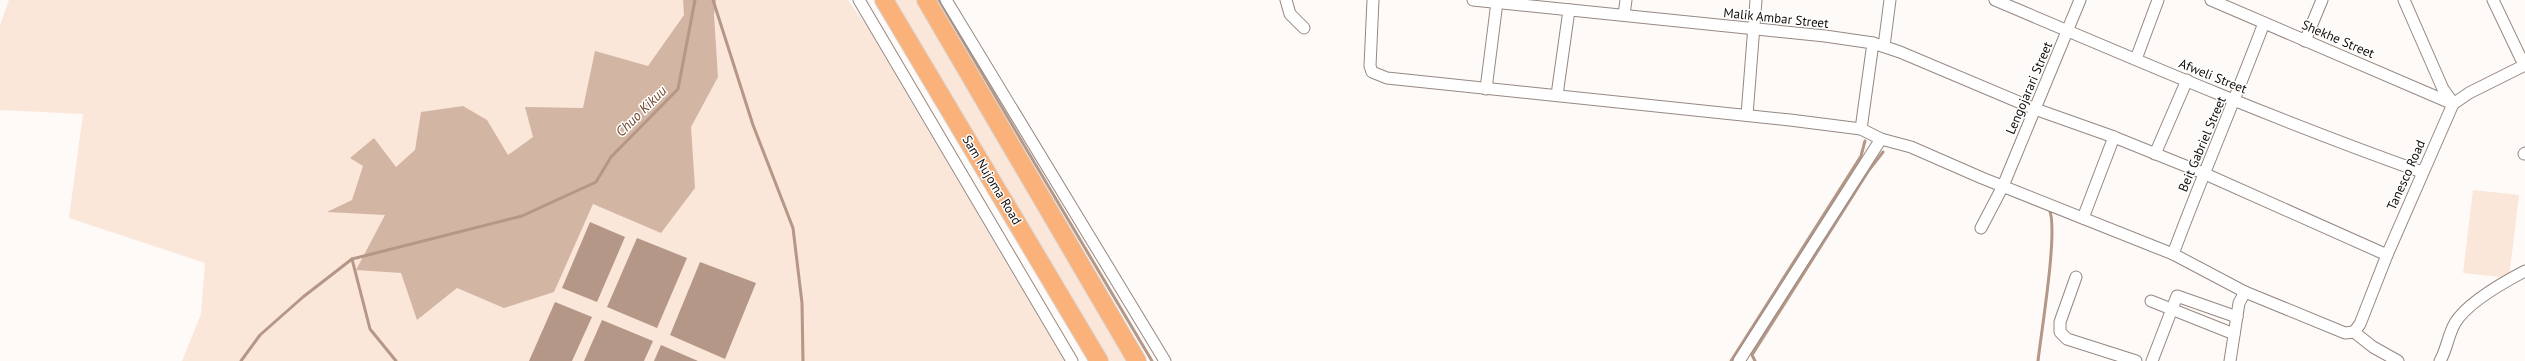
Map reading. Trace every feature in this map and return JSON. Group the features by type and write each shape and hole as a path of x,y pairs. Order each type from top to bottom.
{"main road":[{"name":"Sam Nujoma Road","path":"884,0 1099,361"},
{"path":"926,0 1137,361"}],"street":[{"path":"859,0 1072,361"},
{"path":"946,0 1165,361"},
{"path":"1286,0 1290,14 1304,28"},
{"path":"1373,0 1369,56 1372,72 1387,78 1747,115 1861,129 1881,139 1911,147 2002,186 2173,254 2245,292 2345,333 2354,332 2373,347 2398,361"},
{"name":"Malik Ambar Street","path":"1473,0 1624,15 1879,45 2035,109 2114,137 2203,173 2386,255"},
{"path":"1624,15 1626,0"},
{"path":"1747,115 1756,0"},
{"path":"1861,129 1890,0"},
{"name":"Afweli Street","path":"1997,0 2068,32 2336,141 2422,172"},
{"name":"Lengojarari Street","path":"1981,228 2002,186 2068,32 2080,0"},
{"path":"2136,59 2158,0"},
{"name":"Shekhe Street","path":"2212,0 2238,5 2264,23 2453,104"},
{"path":"2305,41 2322,0"},
{"path":"2404,0 2443,89 2453,104 2469,93 2524,65 2493,0"},
{"path":"1486,89 1497,2"},
{"path":"1557,95 1569,10"},
{"name":"Beit Gabriel Street","path":"2173,254 2203,173 2235,100 2264,23"},
{"path":"2155,154 2187,80"},
{"name":"Tanesco Road","path":"2354,332 2360,324 2386,255 2453,104"},
{"path":"2083,218 2114,137"},
{"path":"1739,361 1881,139"},
{"path":"2440,361 2454,324 2460,316 2489,293 2525,271"},
{"path":"2076,277 2060,322 2060,332 2067,339 2136,361"},
{"path":"2230,361 2238,302 2245,292"},
{"path":"2152,361 2177,296 2237,317"},
{"path":"2151,301 2234,334"}],"shaded area":[{"path":"9,0 848,0 866,25 1064,361 182,361 201,314 205,263 69,218 83,114 0,110 0,25"},
{"path":"683,0 716,0 714,15 718,77 691,127 695,188 661,233 593,204 554,292 504,308 457,288 417,320 401,273 356,270 385,215 327,212 352,200 363,166 350,158 374,138 396,167 415,150 421,112 463,106 487,120 508,155 533,137 525,107 583,108 595,51 648,66 684,15"},
{"path":"893,0 920,0 1138,361 1107,361"},
{"path":"2473,190 2519,195 2509,278 2463,273"},
{"path":"590,222 625,237 597,302 562,288"},
{"path":"637,238 687,258 657,328 607,307"},
{"path":"700,262 756,283 725,359 670,335"},
{"path":"555,302 592,317 572,361 529,361"},
{"path":"602,320 653,341 644,361 584,361"},
{"path":"661,345 698,361 654,361"}],"waterway":[{"name":"Chuo Kikuu","path":"241,361 260,335 303,297 352,259 522,216 596,182 611,157 678,89 695,0"},
{"path":"713,0 753,125 793,228 802,303 803,361"},
{"path":"938,0 1152,361"},
{"path":"1731,361 1861,156 1865,141"},
{"path":"1755,361 1752,355 1869,170 1883,152"},
{"path":"2038,361 2051,258 2052,220 2049,209"},
{"path":"352,259 370,329 396,361"}]}
